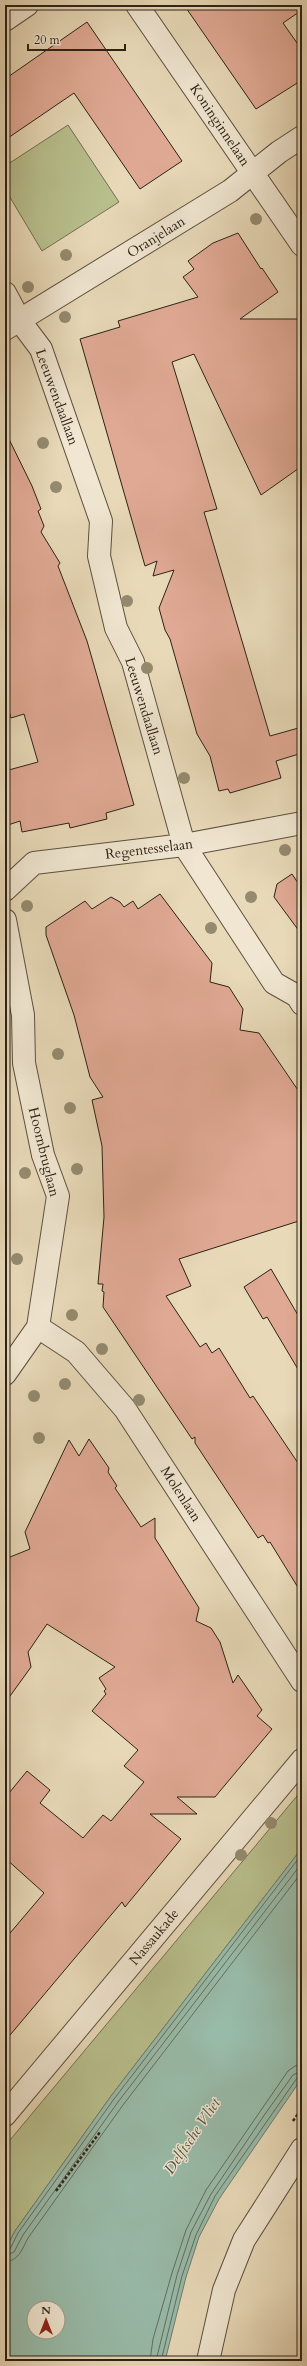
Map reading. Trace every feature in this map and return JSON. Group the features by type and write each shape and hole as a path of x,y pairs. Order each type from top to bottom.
{"street":[{"path":"5,20 27,5"},
{"name":"Koninginnelaan","path":"137,5 302,245"},
{"name":"Oranjelaan","path":"12,325 230,191 252,172 302,138"},
{"name":"Leeuwendaallaan","path":"5,293 12,325 41,349 100,521 99,556 116,628 133,662 184,845 274,983 297,996 302,1004"},
{"name":"Regentesselaan","path":"5,890 34,863 184,845 302,823"},
{"name":"Hoornbruglaan","path":"5,920 23,1015 24,1063 43,1155 58,1196 38,1327 5,1374"},
{"name":"Molenlaan","path":"38,1327 76,1352 125,1409 302,1681"},
{"name":"Nassaukade","path":"5,2115 302,1760"},
{"path":"208,2361 224,2290 244,2240 302,2149"}],"path":[{"path":"56,2191 100,2132"}],"shaded area":[{"path":"68,125 119,202 42,251 5,189 5,166"},
{"path":"302,1790 302,1848 111,2096 15,2231 5,2250 5,2146"}],"water":[{"name":"Delftsche Vliet","path":"302,1848 302,2078 219,2199 199,2237 186,2277 165,2361 5,2361 5,2250 15,2231 111,2096"}],"building":[{"path":"184,5 302,5 302,10 283,23 302,50 302,80 256,109"},
{"path":"87,22 182,161 140,189 74,93 5,140 5,79"},
{"path":"238,233 278,292 240,319 302,319 302,466 261,495 194,354 172,362 217,509 204,512 270,736 302,727 302,753 276,761 281,778 230,793 228,789 219,791 210,756 197,734 170,639 165,630 159,608 174,570 153,576 157,561 145,566 80,339 120,327 118,321 198,297 183,277 194,269 188,261 213,243"},
{"path":"5,431 32,486 41,509 38,511 44,526 41,532 60,563 58,566 87,641 134,805 106,813 107,819 70,828 69,823 22,832 20,821 5,826 5,771 38,762 24,714 11,718 5,698"},
{"path":"292,874 302,889 302,935 274,897 277,884"},
{"path":"160,894 212,963 210,982 229,987 243,1009 240,1030 259,1033 302,1096 302,1220 179,1259 191,1286 166,1296 200,1347 206,1343 212,1353 219,1348 250,1398 253,1396 302,1469 302,1594 270,1542 268,1543 263,1535 258,1538 195,1443 195,1437 192,1439 103,1307 103,1284 98,1284 104,1217 102,1146 92,1100 103,1097 90,1077 74,1015 46,935 46,927 85,901 92,909 111,897 120,902 124,907 133,901 138,909"},
{"path":"271,1269 302,1322 302,1376 267,1317 263,1319 244,1287"},
{"path":"89,1439 109,1468 108,1472 117,1486 115,1488 141,1527 155,1518 155,1538 199,1608 196,1621 211,1628 220,1642 233,1683 238,1675 262,1710 257,1716 272,1729 215,1797 177,1797 197,1814 150,1814 181,1839 125,1907 122,1902 5,2041 5,1939 44,1893 5,1858 5,1798 27,1771 50,1790 40,1803 83,1838 103,1815 111,1821 144,1782 124,1766 138,1750 92,1711 106,1694 104,1691 106,1689 99,1678 115,1667 47,1624 28,1652 31,1667 5,1703 5,1567 10,1557 30,1549 25,1532 69,1440 79,1456"}]}
